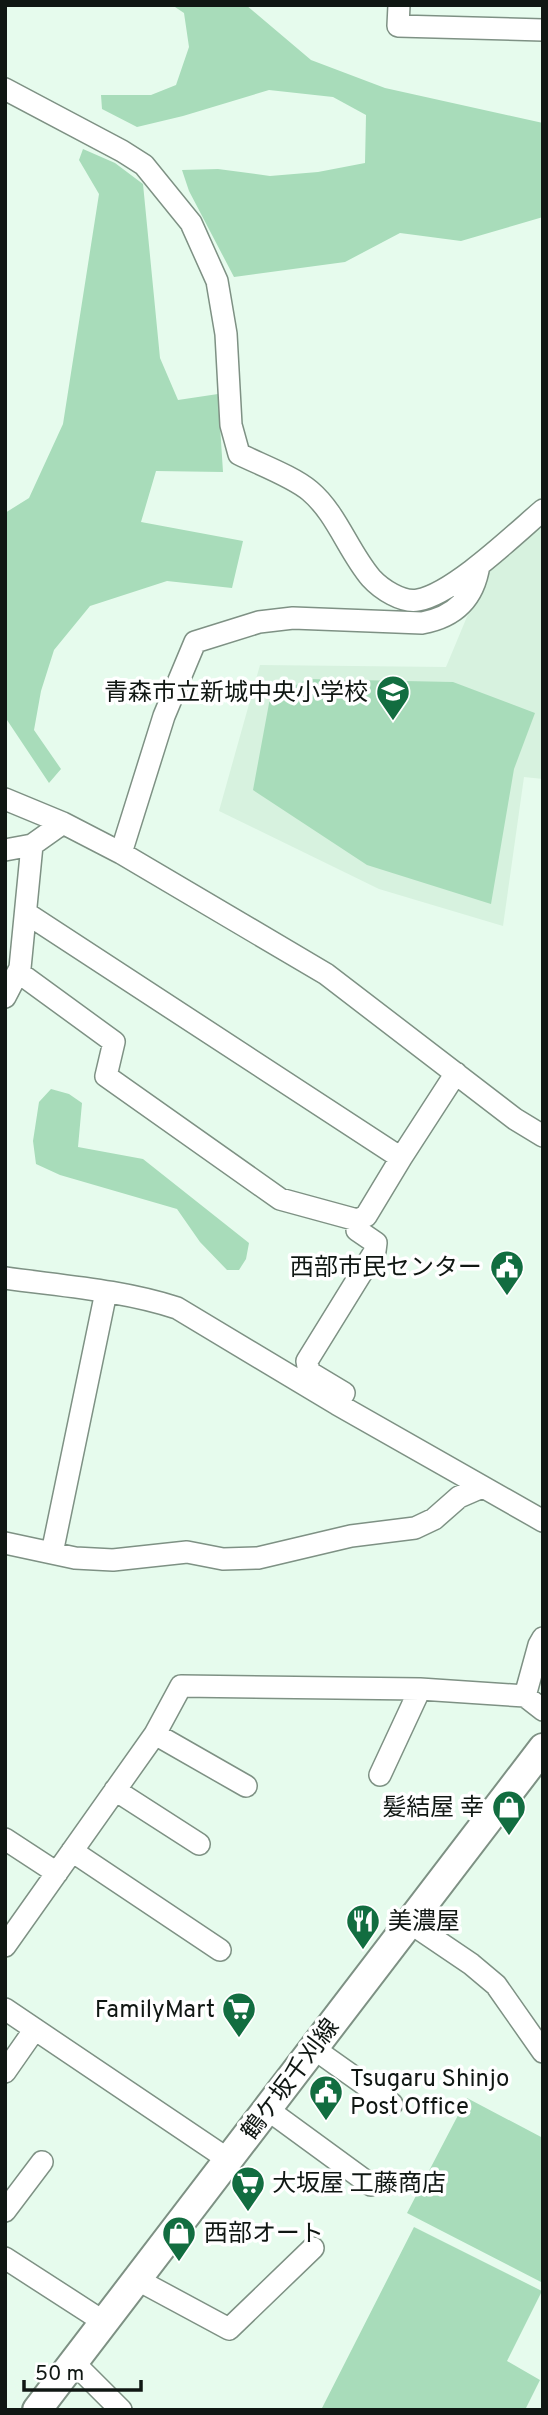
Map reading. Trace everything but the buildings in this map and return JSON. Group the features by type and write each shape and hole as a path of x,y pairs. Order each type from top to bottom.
{"main road":[{"name":"鶴ケ坂千刈線","path":"37,2410 543,1748"}],"street":[{"path":"399,5 398,26 543,30"},
{"path":"5,89 144,165 191,223 217,281 226,334 231,425 239,454 307,488 321,501 371,578 386,591 416,601 436,593 479,565 543,510"},
{"path":"121,853 164,716 195,642 259,622 293,618 422,623 440,620 459,608 477,581 479,565"},
{"path":"5,799 63,823 121,853 326,974 516,1119 543,1136"},
{"path":"5,850 32,845 63,823"},
{"path":"5,997 14,970 26,913 32,845"},
{"path":"26,913 401,1158"},
{"path":"14,970 114,1042 106,1076 280,1199 357,1220 366,1216 456,1073"},
{"path":"337,1404 344,1393 309,1372 307,1361 375,1251 376,1243 357,1230 357,1220"},
{"path":"5,1278 106,1292 177,1308 337,1404 543,1521"},
{"path":"52,1553 106,1292"},
{"path":"5,1543 75,1558 113,1560 187,1552 223,1559 258,1558 351,1536 415,1528 434,1519 459,1497 482,1486"},
{"path":"525,1696 543,1638"},
{"path":"5,1946 155,1734 181,1686 420,1689 525,1696 543,1710"},
{"path":"380,1775 420,1689"},
{"path":"155,1734 246,1786"},
{"path":"116,1790 199,1844"},
{"path":"5,1839 57,1873"},
{"path":"72,1852 220,1950"},
{"path":"409,1922 471,1964 496,1985 543,2052"},
{"path":"5,2009 229,2160"},
{"path":"5,2072 35,2029"},
{"path":"313,2048 392,2104"},
{"path":"267,2109 371,2185"},
{"path":"5,2211 42,2162"},
{"path":"138,2280 229,2329 313,2248"},
{"path":"5,2258 104,2322"},
{"path":"73,2362 121,2410"}],"shaded area":[{"name":"青森市立新城中央小学校","path":"543,519 543,779 524,777 503,926 379,889 219,811 260,665 446,667 489,564"}],"green space":[{"path":"172,5 246,5 311,60 385,88 543,123 543,217 461,241 400,233 345,262 234,277 189,191 182,170 218,169 270,176 318,172 365,163 366,115 333,97 269,90 137,127 102,109 101,95 151,95 176,85 189,47 184,13"},
{"path":"83,149 115,163 143,184 160,358 178,400 218,394 223,472 156,471 141,522 243,541 232,588 167,581 90,606 54,650 41,691 34,730 61,769 49,783 5,717 5,513 29,498 63,424 99,194 79,160"},
{"name":"青森市立新城中央小学校","path":"308,679 453,682 535,713 514,769 491,904 367,865 253,790 270,698"},
{"path":"51,1089 69,1094 82,1103 78,1147 143,1159 249,1243 246,1259 239,1270 227,1270 200,1242 177,1209 60,1175 36,1164 33,1141 39,1102"},
{"path":"467,2098 543,2138 543,2283 407,2213"},
{"path":"414,2227 542,2291 507,2361 540,2380 525,2410 321,2410"}],"place":[{"name":"青森市立新城中央小学校","path":"393,722"},
{"name":"西部市民センター","path":"507,1297"},
{"name":"髪結屋 幸","path":"509,1837"},
{"name":"美濃屋","path":"363,1951"},
{"name":"FamilyMart","path":"239,2039"},
{"name":"Tsugaru Shinjo Post Office","path":"326,2122"},
{"name":"大坂屋 工藤商店","path":"248,2213"},
{"name":"西部オート","path":"179,2263"}]}
